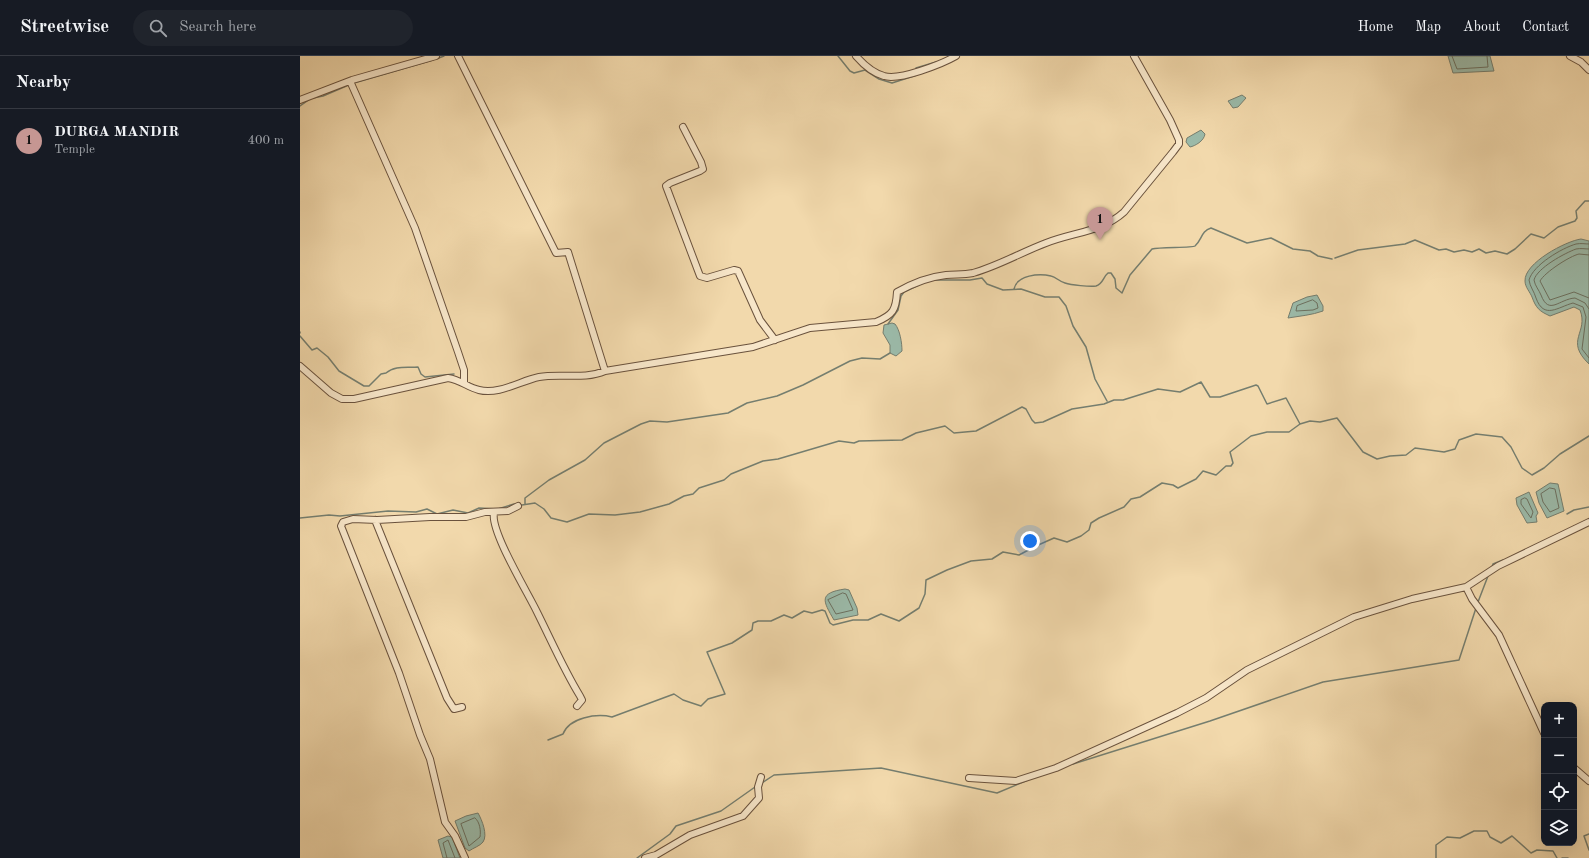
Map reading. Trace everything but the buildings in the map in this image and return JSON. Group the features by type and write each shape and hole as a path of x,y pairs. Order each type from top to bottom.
{"street":[{"path":"300,100 350,81 436,56"},
{"path":"458,56 556,253 568,252 605,371"},
{"path":"856,56 878,73 892,77 942,64 956,56"},
{"path":"300,366 331,393 342,399 354,399 448,378 480,390 491,390 539,377 596,375 605,371 753,348 810,328 876,322 886,318 896,306 897,292 918,281 947,275 963,275 984,270 1046,243 1069,235 1101,228 1124,212 1179,144 1179,140 1170,120 1134,56"},
{"path":"1570,56 1581,62 1589,70"},
{"path":"350,81 415,228 464,370 464,383"},
{"path":"683,127 702,162 702,168 700,171 666,186 700,276 706,278 734,270 738,271 760,320 775,340"},
{"path":"465,858 445,822 430,759 412,715 399,673 341,526 343,522 353,519 375,520 466,517 485,512 494,513 508,511 518,506"},
{"path":"494,513 497,528 516,574 582,700 577,706"},
{"path":"375,520 447,698 454,709 462,707"},
{"path":"969,778 1016,781 1056,768 1177,713 1206,698 1247,670 1354,617 1412,599 1466,587 1498,566 1589,522"},
{"path":"1466,587 1472,599 1499,635 1541,726"},
{"path":"1577,771 1589,781"},
{"path":"645,858 656,855 690,835 743,816 759,798 758,787 761,777"}],"water":[{"path":"1448,56 1490,56 1494,71 1453,73"},
{"path":"1242,95 1246,98 1238,107 1233,108 1228,101"},
{"path":"1201,130 1205,134 1203,139 1190,147 1186,142 1187,138"},
{"path":"1581,239 1589,241 1589,364 1578,349 1578,337 1582,325 1580,310 1574,307 1550,316 1537,307 1525,283 1527,274 1538,260 1556,248"},
{"path":"1317,295 1323,306 1323,311 1288,318 1293,303 1307,297"},
{"path":"892,323 895,324 898,330 902,344 902,351 896,356 890,353 890,345 883,333 884,325"},
{"path":"1550,483 1558,484 1564,511 1547,518 1539,503 1536,492"},
{"path":"1529,492 1538,513 1536,516 1537,522 1527,523 1517,505 1516,498"},
{"path":"845,589 849,590 857,608 858,615 834,620 827,608 825,599 830,593"},
{"path":"478,813 484,828 485,836 480,845 469,851 465,848 455,821"},
{"path":"448,836 452,837 460,858 443,858 438,840"}],"waterway":[{"path":"436,59 444,56"},
{"path":"838,56 850,71 854,73 865,70 879,79 892,83 917,75"},
{"path":"354,83 433,60"},
{"path":"916,68 936,62"},
{"path":"313,98 323,96 351,84"},
{"path":"300,106 310,99"},
{"path":"1335,258 1358,250 1405,244 1415,240 1439,250 1446,249 1454,252 1464,250 1472,252 1479,249 1486,253 1495,251 1507,254 1515,249 1531,234 1544,238 1558,227 1575,221 1577,218 1576,211 1585,201 1589,201"},
{"path":"1014,289 1019,281 1035,275 1046,275 1068,284 1096,286 1100,284 1108,273 1111,273 1115,279 1116,288 1122,293 1130,275 1152,249 1195,246 1203,233 1211,228 1247,243 1271,238 1293,249 1310,251 1318,256 1332,259"},
{"path":"936,280 970,280 982,278 987,284 1003,290 1021,289 1045,297 1059,297 1066,306 1073,326 1086,347 1095,379 1107,401"},
{"path":"888,324 898,310 901,296 904,292 919,285"},
{"path":"300,336 312,350 317,348 328,357 339,371 364,386 369,386 381,374 401,367 418,367 421,374 425,377 454,374"},
{"path":"525,504 525,498 549,480 585,460 604,443 641,424 650,421 667,422 728,413 747,403 777,396 803,385 850,361 862,358 880,359 890,353"},
{"path":"300,518 388,511 416,512 427,509 437,514 453,510 468,513 479,508 498,509 514,504 522,505 535,503 544,509 551,518 567,522 589,514 615,515 640,512 669,504 684,496 693,494 699,488 724,480 731,474 763,461 778,459 839,441 854,443 859,441 902,440 916,433 945,426 954,433 976,431 1022,407 1026,409 1035,423 1043,422 1072,409 1104,404 1114,400 1123,400 1158,389 1180,392 1201,382 1210,397 1220,397 1256,385 1258,386 1267,404 1286,398 1300,424"},
{"path":"548,740 563,734 571,724 584,718 591,716 612,717 674,694 683,700 701,706 708,699 725,694 707,652 732,643 752,630 753,623 758,621 771,621 784,615 792,618 804,611 812,613 822,610 825,611 830,623 833,625 853,620 868,620 881,614 899,621 919,608 925,594 926,580 971,561 992,559 1003,552 1019,555 1054,538 1067,542 1081,536 1089,530 1091,523 1124,507 1131,499 1140,497 1162,483 1173,485 1178,488 1196,479 1203,471 1216,475 1226,466 1231,466 1233,463 1230,452 1251,436 1267,432 1289,432 1300,424 1310,421 1320,422 1337,418 1363,452 1377,459 1406,455 1415,448 1444,452 1455,449 1459,440 1476,434 1502,437 1511,447 1522,468 1532,475 1544,468 1560,454 1589,436"},
{"path":"1567,514 1574,510 1589,507"},
{"path":"1492,567 1493,564 1503,560"},
{"path":"1478,602 1488,576"},
{"path":"1073,764 1210,721 1323,682 1459,660 1476,608"},
{"path":"762,783 774,775 881,768 997,793 1028,780"},
{"path":"637,858 670,834 676,826 721,811 755,787"},
{"path":"1436,858 1436,845 1447,837 1460,838 1474,831 1487,831 1490,837 1501,843 1512,836 1531,853 1537,850 1553,851 1557,858"},
{"path":"1589,834 1584,836 1589,850"},
{"path":"1562,858 1568,858"}],"place":[{"name":"DURGA MANDIR","path":"1100,240"}]}
